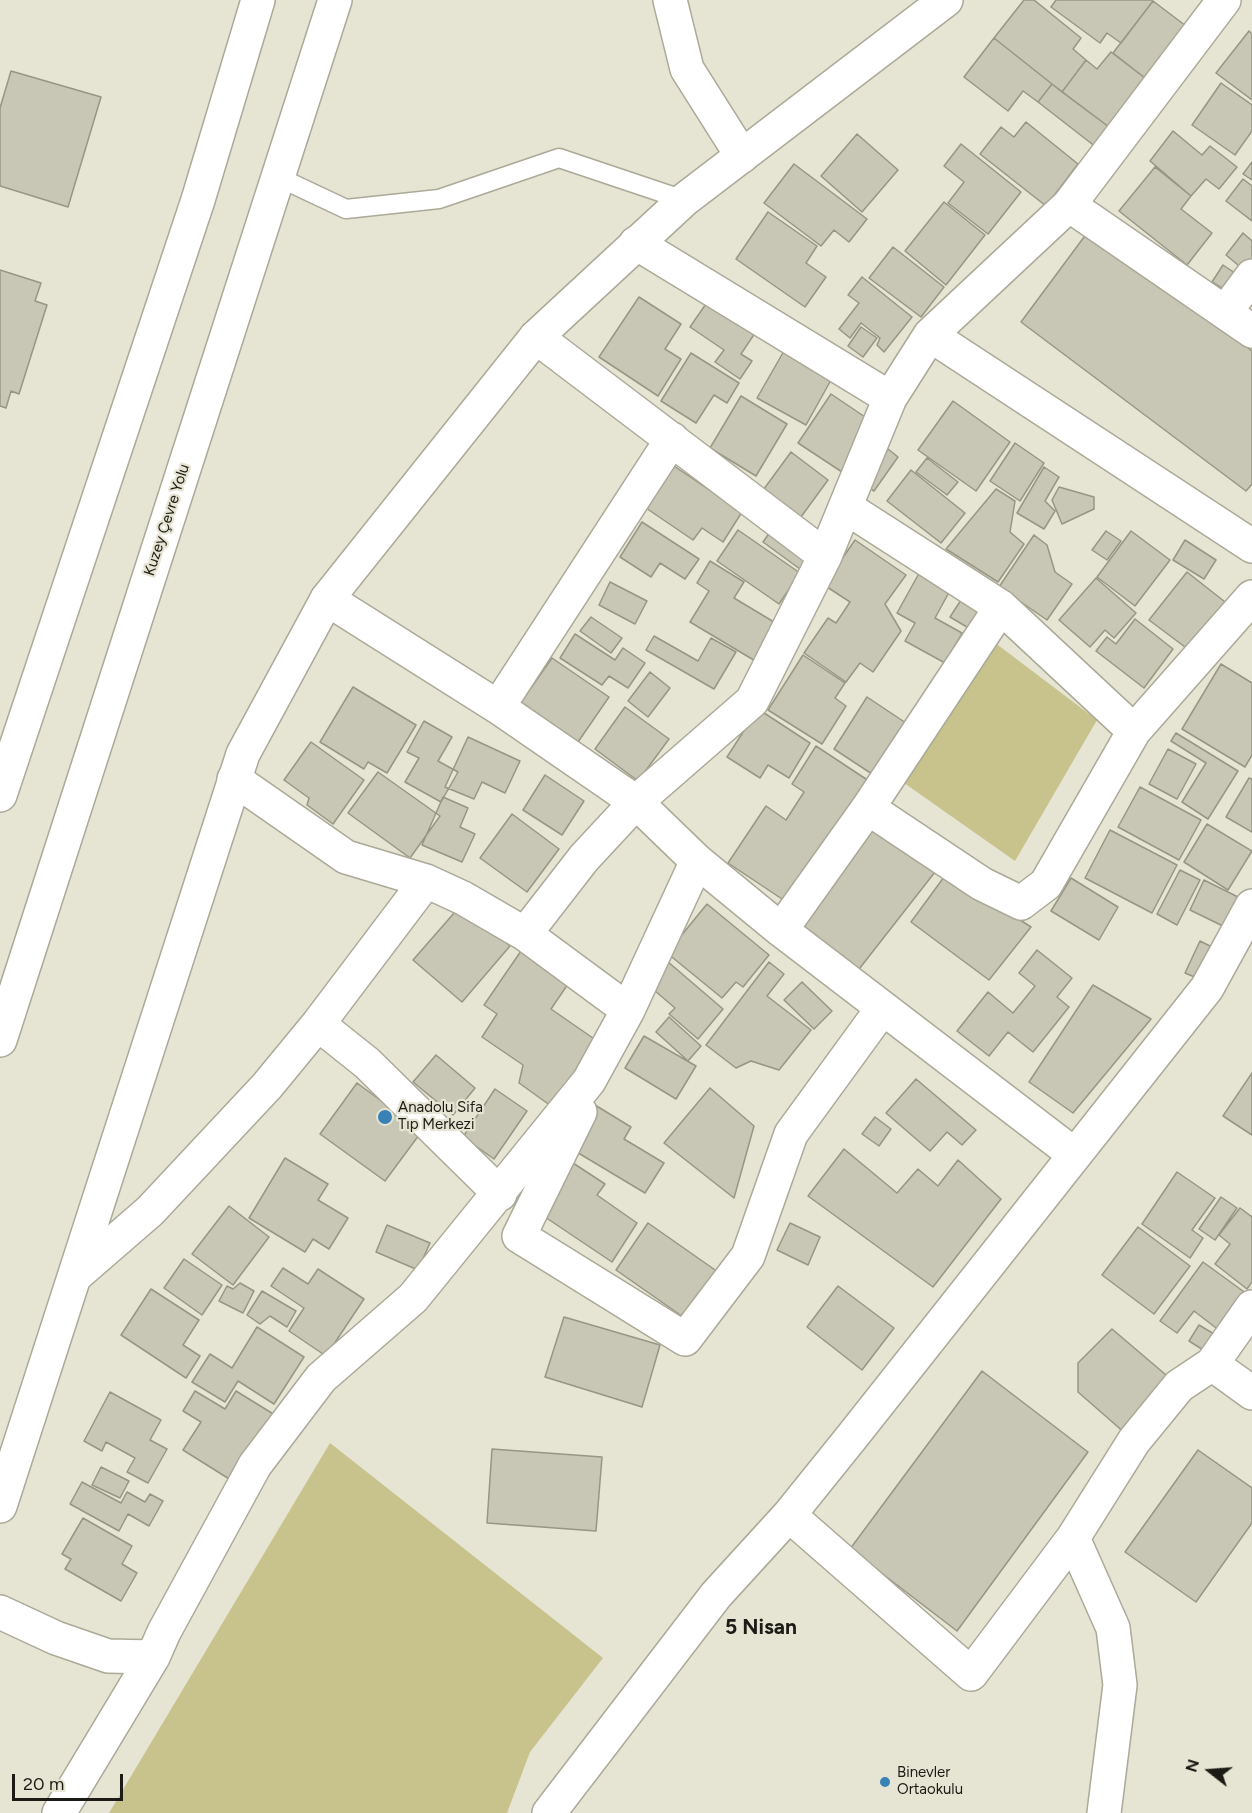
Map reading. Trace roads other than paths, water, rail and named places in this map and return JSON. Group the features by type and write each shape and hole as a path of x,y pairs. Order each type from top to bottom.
{"street":[{"path":"0,795 198,200 258,0"},
{"name":"Kuzey Çevre Yolu","path":"0,1040 335,0"},
{"path":"670,0 687,69 742,156"},
{"path":"0,1506 243,754 327,599 536,337 684,200 946,0"},
{"path":"525,934 584,858 636,802 752,701 847,508 890,398 930,335 1069,205 1224,0"},
{"path":"1069,205 1252,331"},
{"path":"636,243 890,398"},
{"path":"1226,311 1252,276"},
{"path":"930,335 1252,546"},
{"path":"536,337 825,556"},
{"path":"498,707 672,439"},
{"path":"847,508 1001,607 1134,731"},
{"path":"868,808 982,884 1021,903 1047,884 1134,731 1252,597"},
{"path":"327,599 498,707 636,802 697,861 781,930 1075,1155"},
{"path":"781,930 868,808 1001,607"},
{"path":"234,779 346,857 426,881 463,898 525,934 628,1010"},
{"path":"59,1813 153,1657 164,1632 255,1465 321,1378 413,1298 500,1194 589,1081 628,1010 697,861"},
{"path":"75,1276 150,1211 267,1086 318,1024 426,881"},
{"path":"549,1813 716,1595 789,1515 1207,988 1247,925"},
{"path":"589,1081 576,1124 519,1236 685,1339 748,1256 791,1134 882,1009"},
{"path":"318,1024 367,1063 500,1194"},
{"path":"789,1515 971,1674 1073,1538 1134,1441 1179,1386 1212,1365 1252,1307"},
{"path":"1212,1365 1252,1393"},
{"path":"1073,1538 1113,1628 1120,1685 1104,1813"},
{"path":"0,1612 56,1638 108,1656 153,1657"}],"lane":[{"path":"278,177 346,209 439,199 559,158 684,200"}],"place":[{"name":"Anadolu Sifa Tıp Merkezi","path":"385,1117"},
{"name":"Binevler Ortaokulu","path":"885,1782"}],"district":[{"name":"5 Nisan","path":"761,1628"}]}
